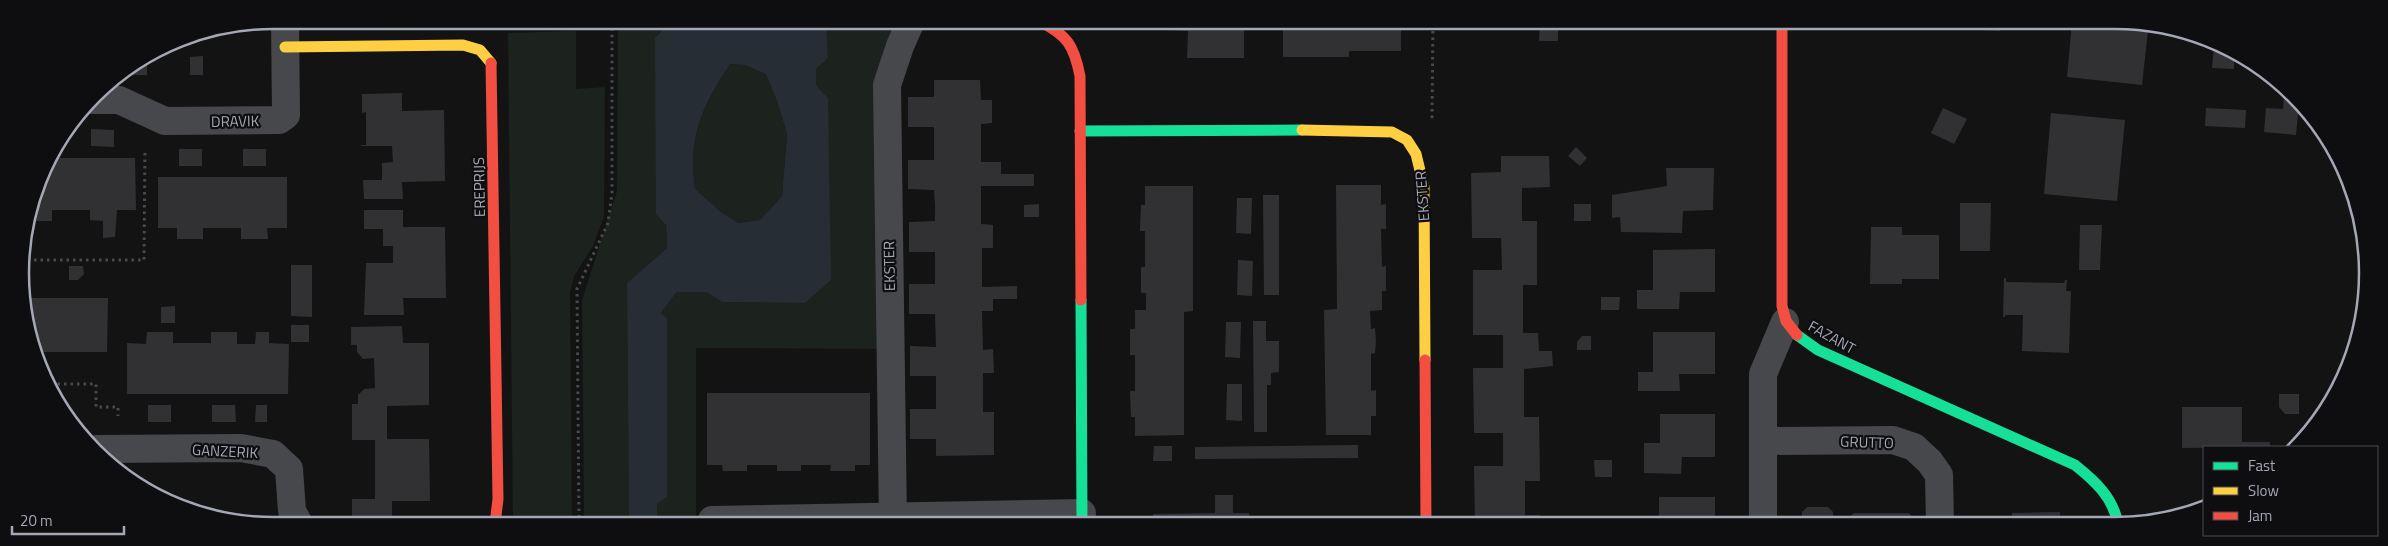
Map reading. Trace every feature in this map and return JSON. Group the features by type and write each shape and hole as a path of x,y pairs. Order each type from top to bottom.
{"street":[{"name":"DRAVIK","path":"100,100 119,100 165,121 279,120 286,115 284,29"},
{"name":"EKSTER","path":"893,517 887,85 907,29"},
{"path":"1056,29 1060,31 1076,49 1080,76 1082,517"},
{"path":"1763,517 1763,374 1785,322 1782,306 1782,29"},
{"path":"285,47 463,45 478,48 487,54"},
{"name":"EREPRIJS","path":"487,54 492,64 498,499 496,517"},
{"path":"1080,131 1368,130 1393,132 1410,144"},
{"name":"EKSTER","path":"1410,144 1420,160 1424,187 1426,517"},
{"name":"FAZANT","path":"1785,322 1799,338 1818,350 2075,465 2102,486 2117,517"},
{"name":"GRUTTO","path":"1763,441 1893,440 1914,447 1930,462 1939,475 1940,517"},
{"name":"GANZERIK","path":"108,449 241,448 273,454 289,469 292,511 295,517"}],"path":[{"path":"487,54 506,29"},
{"path":"579,517 577,289 608,223 612,193 613,29"},
{"path":"1410,144 1433,116 1433,29"},
{"path":"29,260 144,260 145,112"},
{"path":"56,384 96,384 96,407 118,407 108,449"}],"shaded area":[{"path":"618,29 664,29 655,38 667,248 627,283 629,517 584,517 582,300 617,191"},
{"path":"664,29 826,29 828,58 816,69 816,85 828,98 831,280 805,303 722,302 707,292 677,292 661,313 667,318 667,497 657,504 657,517 629,517 627,283 667,248 666,225 656,214 655,38","holes":["730,64 745,65 766,74 787,134 782,196 760,220 738,223 721,212 695,189 693,170 696,137 705,109"]},
{"path":"826,29 902,29 881,349 696,348 696,517 657,517 657,504 667,497 667,318 661,313 678,291 708,292 722,302 805,303 828,98 816,85 816,69 828,57"},
{"path":"576,31 576,89 605,87 604,216 593,246 574,276 570,293 572,517 513,517 508,33"},
{"path":"730,64 745,65 766,74 787,134 782,196 760,220 738,223 721,212 695,189 693,170 699,123 712,95"}],"building":[{"path":"1244,29 1244,58 1187,58 1188,31 1164,30"},
{"path":"1283,29 1401,29 1401,51 1349,51 1349,57 1283,57"},
{"path":"1540,29 1558,29 1558,41 1539,41"},
{"path":"2000,29 2000,31 1978,30"},
{"path":"2071,29 2131,29 2148,31 2142,85 2067,77"},
{"path":"2214,50 2239,62 2234,62 2234,69 2212,68"},
{"path":"203,56 203,75 190,75 190,57"},
{"path":"147,64 147,75 130,75"},
{"path":"934,80 980,80 981,100 992,100 992,123 981,124 981,162 1001,162 1001,174 1034,174 1034,186 981,186 981,224 993,225 993,248 982,248 982,287 1017,286 1017,299 993,299 993,311 982,311 983,350 993,349 994,373 983,373 983,412 994,412 994,455 936,456 936,439 910,439 910,409 936,409 936,376 910,376 910,346 936,347 935,314 909,314 909,284 935,284 935,252 909,252 909,222 935,221 935,206 934,190 908,189 908,160 934,160 934,127 908,127 908,97 934,97"},
{"path":"402,93 402,111 444,110 445,181 402,182 403,199 364,199 363,180 382,180 382,163 393,162 392,146 361,146 366,145 366,112 362,113 362,94"},
{"path":"2284,96 2298,111 2296,135 2264,132 2266,108 2283,109"},
{"path":"1943,108 1967,119 1954,144 1931,133"},
{"path":"2206,108 2246,110 2245,128 2205,126"},
{"path":"2051,113 2125,120 2117,201 2044,194"},
{"path":"91,129 114,130 114,147 91,146"},
{"path":"1576,147 1587,158 1580,166 1568,156"},
{"path":"179,149 202,149 202,166 179,166"},
{"path":"243,149 266,149 266,166 243,166"},
{"path":"1501,156 1549,156 1550,187 1522,188 1522,221 1537,221 1537,285 1523,285 1523,333 1538,333 1539,351 1552,351 1553,366 1524,369 1524,417 1539,417 1540,481 1525,481 1525,515 1540,515 1540,517 1475,517 1474,466 1503,466 1503,433 1474,433 1473,368 1503,368 1503,335 1473,335 1473,270 1502,270 1501,238 1472,238 1471,173 1501,172"},
{"path":"58,158 135,158 136,210 117,210 115,237 103,238 103,221 90,220 90,210 52,210 52,221 34,221 47,180"},
{"path":"1666,168 1714,168 1713,210 1683,211 1682,233 1621,232 1620,217 1612,218 1612,195 1667,186"},
{"path":"158,177 287,177 287,228 267,228 268,239 241,239 241,228 203,228 203,239 177,239 177,228 158,228"},
{"path":"1336,185 1381,185 1381,205 1386,204 1386,229 1381,229 1382,267 1386,266 1386,291 1382,291 1382,310 1370,311 1371,329 1375,328 1376,341 1375,353 1371,354 1371,391 1376,390 1376,416 1371,416 1371,435 1326,435 1324,310 1337,309"},
{"path":"1145,186 1193,186 1193,311 1184,312 1184,435 1135,436 1135,417 1131,417 1130,391 1135,391 1135,355 1130,355 1130,329 1135,329 1135,310 1146,310 1146,293 1141,293 1141,267 1145,267 1145,231 1140,231 1141,205 1145,205"},
{"path":"1263,195 1279,195 1279,295 1264,295"},
{"path":"1237,198 1252,198 1251,234 1236,233"},
{"path":"1960,203 1991,203 1990,251 1960,251"},
{"path":"1039,204 1039,217 1024,217 1024,205"},
{"path":"1574,204 1591,204 1591,221 1574,221"},
{"path":"364,210 403,210 403,227 445,227 446,298 403,298 404,315 364,315 366,263 393,263 393,246 383,246 383,229 364,229"},
{"path":"2080,225 2102,225 2100,270 2079,270"},
{"path":"1871,227 1902,227 1902,235 1939,235 1939,279 1902,279 1902,284 1870,284"},
{"path":"1715,249 1715,292 1680,292 1679,309 1637,309 1637,290 1653,290 1653,250"},
{"path":"1238,260 1253,261 1252,296 1237,295"},
{"path":"291,265 312,265 312,317 291,316"},
{"path":"69,266 83,266 84,274 78,280 69,280"},
{"path":"2004,278 2006,278 2006,282 2064,283 2067,280 2066,291 2071,291 2069,353 2022,351 2023,315 2005,315 2003,317"},
{"path":"1601,297 1620,297 1619,310 1601,310"},
{"path":"30,298 108,298 107,352 42,352 33,321"},
{"path":"175,306 175,323 161,323 161,307"},
{"path":"1253,321 1266,321 1266,341 1279,341 1279,372 1271,373 1271,385 1267,385 1267,432 1254,432"},
{"path":"1226,322 1241,322 1240,358 1225,357"},
{"path":"291,325 309,325 309,342 291,342"},
{"path":"402,326 403,343 429,343 429,405 387,406 387,439 429,439 430,501 392,501 392,517 352,517 352,499 375,499 375,440 352,440 352,404 358,404 358,395 364,389 375,388 374,358 363,359 357,352 357,345 351,345 351,327"},
{"path":"147,332 173,332 173,343 211,343 211,332 237,332 237,344 255,344 256,332 269,332 269,343 289,344 288,394 127,394 127,343 146,344"},
{"path":"1653,332 1715,332 1715,374 1679,374 1680,391 1638,391 1638,372 1653,372"},
{"path":"1582,336 1591,336 1591,350 1577,350 1577,342"},
{"path":"1227,384 1242,384 1242,421 1226,420"},
{"path":"707,393 870,393 870,465 855,465 855,471 830,471 831,465 801,465 801,471 777,471 777,465 747,465 747,471 723,471 722,465 707,465"},
{"path":"2279,394 2299,394 2299,414 2285,414 2279,407"},
{"path":"148,405 171,405 171,422 148,422"},
{"path":"212,405 235,405 236,422 212,422"},
{"path":"256,405 267,405 267,422 255,422"},
{"path":"2182,407 2242,407 2242,442 2270,442 2270,446 2203,446 2203,448 2182,448"},
{"path":"1660,414 1715,414 1715,457 1682,457 1681,474 1644,473 1644,443 1660,443"},
{"path":"1358,445 1358,458 1195,459 1195,447"},
{"path":"1154,446 1172,446 1172,461 1153,461"},
{"path":"1594,460 1612,460 1612,477 1595,477"},
{"path":"1215,495 1233,495 1233,513 1249,513 1249,517 1153,517 1153,514 1215,513"},
{"path":"1659,497 1715,497 1715,517 1659,517"},
{"path":"1807,507 1828,507 1833,512 1833,517 1802,517 1802,512"},
{"path":"2060,512 2060,517 2012,517 2012,513"},
{"path":"1854,513 1909,513 1912,517 1850,517"}],"traffic: fast":[{"path":"1080,131 1302,130"},
{"path":"1081,300 1082,517"},
{"path":"1797,335 1818,350 2075,465 2102,490 2117,517"}],"traffic: slow":[{"path":"285,47 463,45 480,50 491,63"},
{"path":"1302,130 1392,132 1407,140 1416,154 1424,187 1425,360"}],"traffic: jam":[{"path":"1053,29 1063,36 1072,49 1080,76 1081,300"},
{"path":"1782,29 1782,306 1786,321 1797,335"},
{"path":"491,63 498,499 496,517"},
{"path":"1425,360 1426,517"}]}
